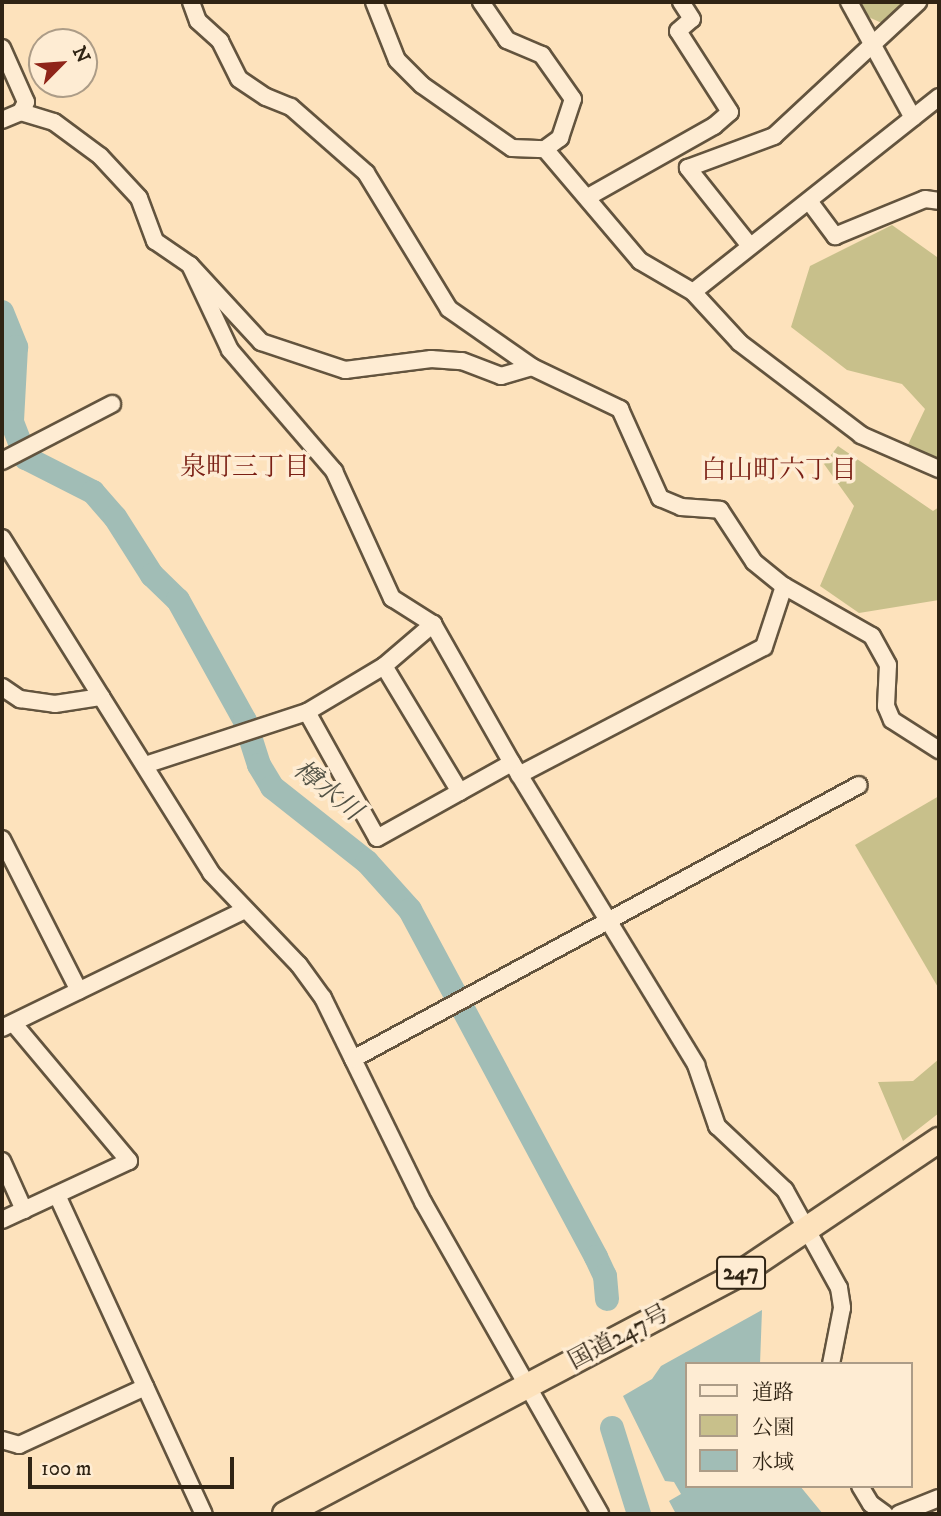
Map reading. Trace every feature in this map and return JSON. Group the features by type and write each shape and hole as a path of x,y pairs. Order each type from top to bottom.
{"highway":[{"name":"国道247号","path":"285,1514 741,1273 806,1232 939,1140"}],"street":[{"path":"191,2 198,21 220,41 239,79 266,97 291,107 366,173 449,309 532,366 620,409 660,498 681,507 720,510 754,562 784,586 872,636 888,665 886,706 892,720 939,750"},
{"path":"374,2 397,60 422,85 512,148 545,149 560,138 573,99 542,55 507,40 481,2"},
{"path":"588,197 714,126 730,112 678,31 692,19 681,2"},
{"path":"849,2 913,118"},
{"path":"750,246 688,168 774,136 871,42 918,2"},
{"path":"2,48 26,102 21,112 2,120"},
{"path":"693,292 939,97"},
{"path":"21,112 66,129 100,156 139,198 155,241 190,265 261,342 345,370 450,359 508,376 532,366"},
{"path":"545,149 640,261 693,292 740,343 837,419 874,443 939,469"},
{"path":"809,201 835,236 925,199 939,201"},
{"path":"190,265 230,350 334,471 392,597 433,624 516,769 696,1065 717,1126 785,1190 841,1298 831,1362"},
{"path":"6,459 112,404"},
{"path":"2,538 211,873 307,976 353,1059 423,1202 530,1386 600,1514"},
{"path":"307,712 377,838 460,792 516,769 764,647 784,586"},
{"path":"145,765 307,712 384,666 433,624"},
{"path":"384,666 460,792"},
{"path":"2,687 20,699 55,704 101,697"},
{"path":"353,1059 609,923 859,785"},
{"path":"2,839 79,991"},
{"path":"2,1220 130,1161 7,1026 244,910"},
{"path":"2,1161 24,1210"},
{"path":"57,1195 204,1514"},
{"path":"2,1440 19,1445 145,1387"},
{"path":"861,1488 871,1504 885,1514"},
{"path":"899,1514 939,1498"}],"green space":[{"path":"856,2 910,2 884,24 864,15"},
{"path":"892,225 937,257 939,477 905,451 925,409 902,384 847,370 791,327 810,266"},
{"path":"838,446 933,511 939,507 939,600 859,613 820,586 854,506 824,464"},
{"path":"939,796 939,989 855,845"},
{"path":"939,1059 939,1113 903,1141 878,1082 913,1081"}],"water":[{"path":"762,1310 760,1362 685,1362 685,1488 802,1488 823,1514 676,1514 669,1501 681,1494 674,1482 665,1481 623,1396 652,1379 661,1366"}],"waterway":[{"name":"樽水川","path":"2,312 16,347 12,422 26,458 93,492 115,517 152,575 178,600 245,721 259,765 272,787 367,862 410,910 596,1257 605,1276 607,1299"},
{"name":"樽水川","path":"612,1428 639,1514"}],"district":[{"name":"泉町三丁目","path":"245,468"},
{"name":"白山町六丁目","path":"779,471"}]}
